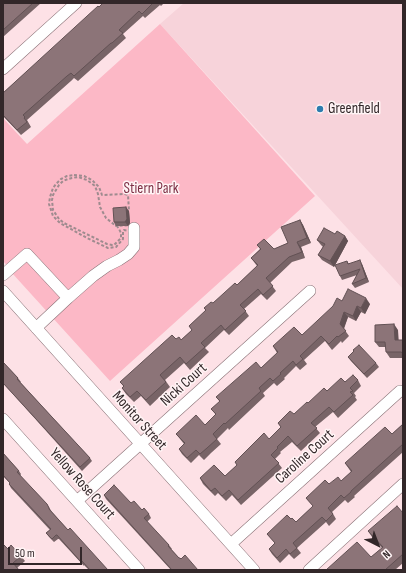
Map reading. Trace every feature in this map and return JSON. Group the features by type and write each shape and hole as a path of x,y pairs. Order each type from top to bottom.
{"street":[{"path":"3,69 76,3"},
{"path":"36,328 93,276 128,254 134,247 134,228"},
{"path":"3,275 26,254 68,298"},
{"name":"Monitor Street","path":"3,291 254,570"},
{"name":"Nicki Court","path":"77,501 310,291"},
{"name":"Caroline Court","path":"231,544 400,391"},
{"name":"Yellow Rose Court","path":"3,419 139,570"},
{"path":"309,570 403,484"}],"path":[{"path":"67,176 84,176 92,180 97,185 102,195 128,195 129,211 116,211 116,226 106,218 100,206 95,186 88,180 78,177 63,181 57,187 53,195 53,210 59,219 64,223 107,244 112,246 121,238 121,233 117,226 130,226 130,231 123,230 123,239 120,244 111,248 87,238 63,225 53,216 49,204 52,191 58,181 67,176"}],"shaded area":[{"name":"Greenfield","path":"184,3 403,3 403,289 160,24"}],"green space":[{"name":"Stiern Park","path":"160,24 315,196 110,381 12,273 13,272 3,261 3,118 27,144"}],"building":[{"path":"3,3 33,3 3,30"},
{"path":"103,3 153,3 142,14 139,11 119,30 123,33 74,76 71,73 67,76 23,115 27,122 17,130 3,115 3,93"},
{"path":"126,207 127,219 125,222 114,222 113,208"},
{"path":"300,220 307,238 297,242 302,252 289,257 266,278 273,286 263,295 258,289 240,305 246,311 225,330 221,325 201,343 205,347 186,364 180,357 160,375 166,382 146,400 137,391 130,397 122,388 124,386 120,382 172,335 176,339 179,337 181,340 192,330 189,326 206,310 204,308 211,302 213,303 235,283 237,285 258,265 251,258 261,249 257,245 264,239 274,249 288,243 281,227"},
{"path":"324,228 335,234 337,231 345,236 330,261 318,255 325,244 317,240"},
{"path":"360,260 366,278 352,284 360,269 340,276 335,265 347,261 348,264"},
{"path":"348,289 366,298 361,308 357,306 353,316 344,312 340,324 346,331 338,337 337,336 329,344 321,336 300,356 303,359 296,365 293,361 273,381 270,378 259,388 261,391 213,434 217,439 200,454 196,450 187,458 179,449 185,443 176,434 196,415 205,425 216,414 211,409 220,401 216,397 256,362 261,368 278,352 273,346 294,327 302,335 333,306 337,298 342,301"},
{"path":"394,324 395,340 403,340 403,353 386,352 385,342 375,342 375,325"},
{"path":"359,345 376,363 364,374 348,357"},
{"path":"3,362 90,458 80,467 3,383"},
{"path":"353,375 358,380 350,388 353,391 350,392 353,395 334,412 329,407 311,423 317,428 297,446 288,436 271,455 279,463 238,500 229,490 222,496 215,488 211,491 200,478 214,465 225,476 237,465 235,462 264,433 269,439 281,427 278,423 290,411 294,414 324,388 327,391 341,378 345,382"},
{"path":"403,424 403,444 344,498 341,495 328,508 333,514 326,521 322,517 293,543 297,548 290,554 286,549 277,558 269,549 275,543 267,534 287,515 296,522 313,506 306,498 325,480 329,484 338,477 341,481 352,471 345,463 385,427 392,434"},
{"path":"3,453 19,471 17,472 47,504 49,509 68,530 70,528 108,570 90,570 57,535 52,539 46,533 51,529 9,484 10,483 3,475"},
{"path":"114,485 131,503 134,501 142,510 144,508 149,514 144,518 169,545 168,546 179,558 181,559 185,555 198,570 172,570 104,495"},
{"path":"397,506 403,513 403,554 385,570 326,570 357,542 371,557 383,547 368,531"},
{"path":"3,544 8,549 11,545 21,556 13,563 19,570 3,570"}],"place":[{"name":"Greenfield","path":"320,109"}]}
